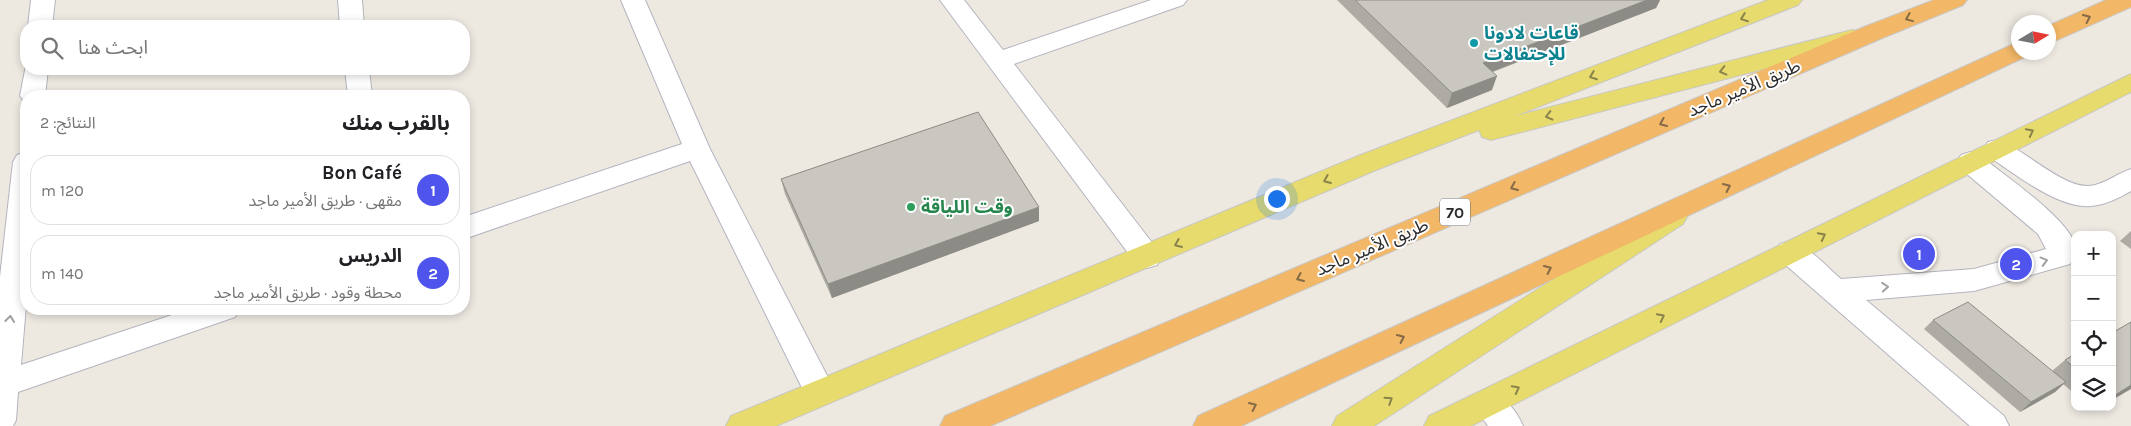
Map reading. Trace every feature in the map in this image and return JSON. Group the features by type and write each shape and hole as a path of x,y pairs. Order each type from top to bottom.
{"highway":[{"name":"طريق الأمير ماجد","path":"956,426 1872,33 1955,0"},
{"path":"2056,32 2126,0"},
{"path":"1209,426 1702,199 2011,53"}],"main road":[{"path":"742,426 1367,163 1790,0"},
{"path":"1367,163 1872,33"},
{"path":"1440,426 1497,415 1790,252 2131,82"},
{"path":"1348,426 1702,199"}],"street":[{"path":"41,20 43,0"},
{"path":"350,0 352,20"},
{"path":"633,0 697,149 820,394"},
{"path":"952,0 1147,257"},
{"path":"998,62 1175,0"},
{"path":"34,90 35,75"},
{"path":"358,75 359,90"},
{"path":"470,226 697,149"},
{"path":"1997,149 2059,187 2085,196 2105,192 2131,179"},
{"path":"1836,291 1974,280 2060,256 2061,244 2048,227 1970,162"},
{"path":"0,420 20,223"},
{"path":"1790,252 1993,426"},
{"path":"4,384 207,315"}],"building":[{"name":"قاعات لادونا للإحتفالات","path":"1355,0 1647,0 1483,63 1497,76 1452,93"},
{"name":"وقت اللياقة","path":"978,112 1039,207 828,284 781,179"},
{"path":"1968,302 2066,382 2031,402 1933,320"},
{"path":"2131,322 2131,385 2116,394 2116,366 2116,331"},
{"path":"2071,356 2071,365 2065,360"}],"place":[{"name":"قاعات لادونا للإحتفالات","path":"1474,43"},
{"name":"وقت اللياقة","path":"911,207"},
{"name":"Bon Café","path":"1919,254"},
{"name":"الدريس","path":"2016,264"}]}
